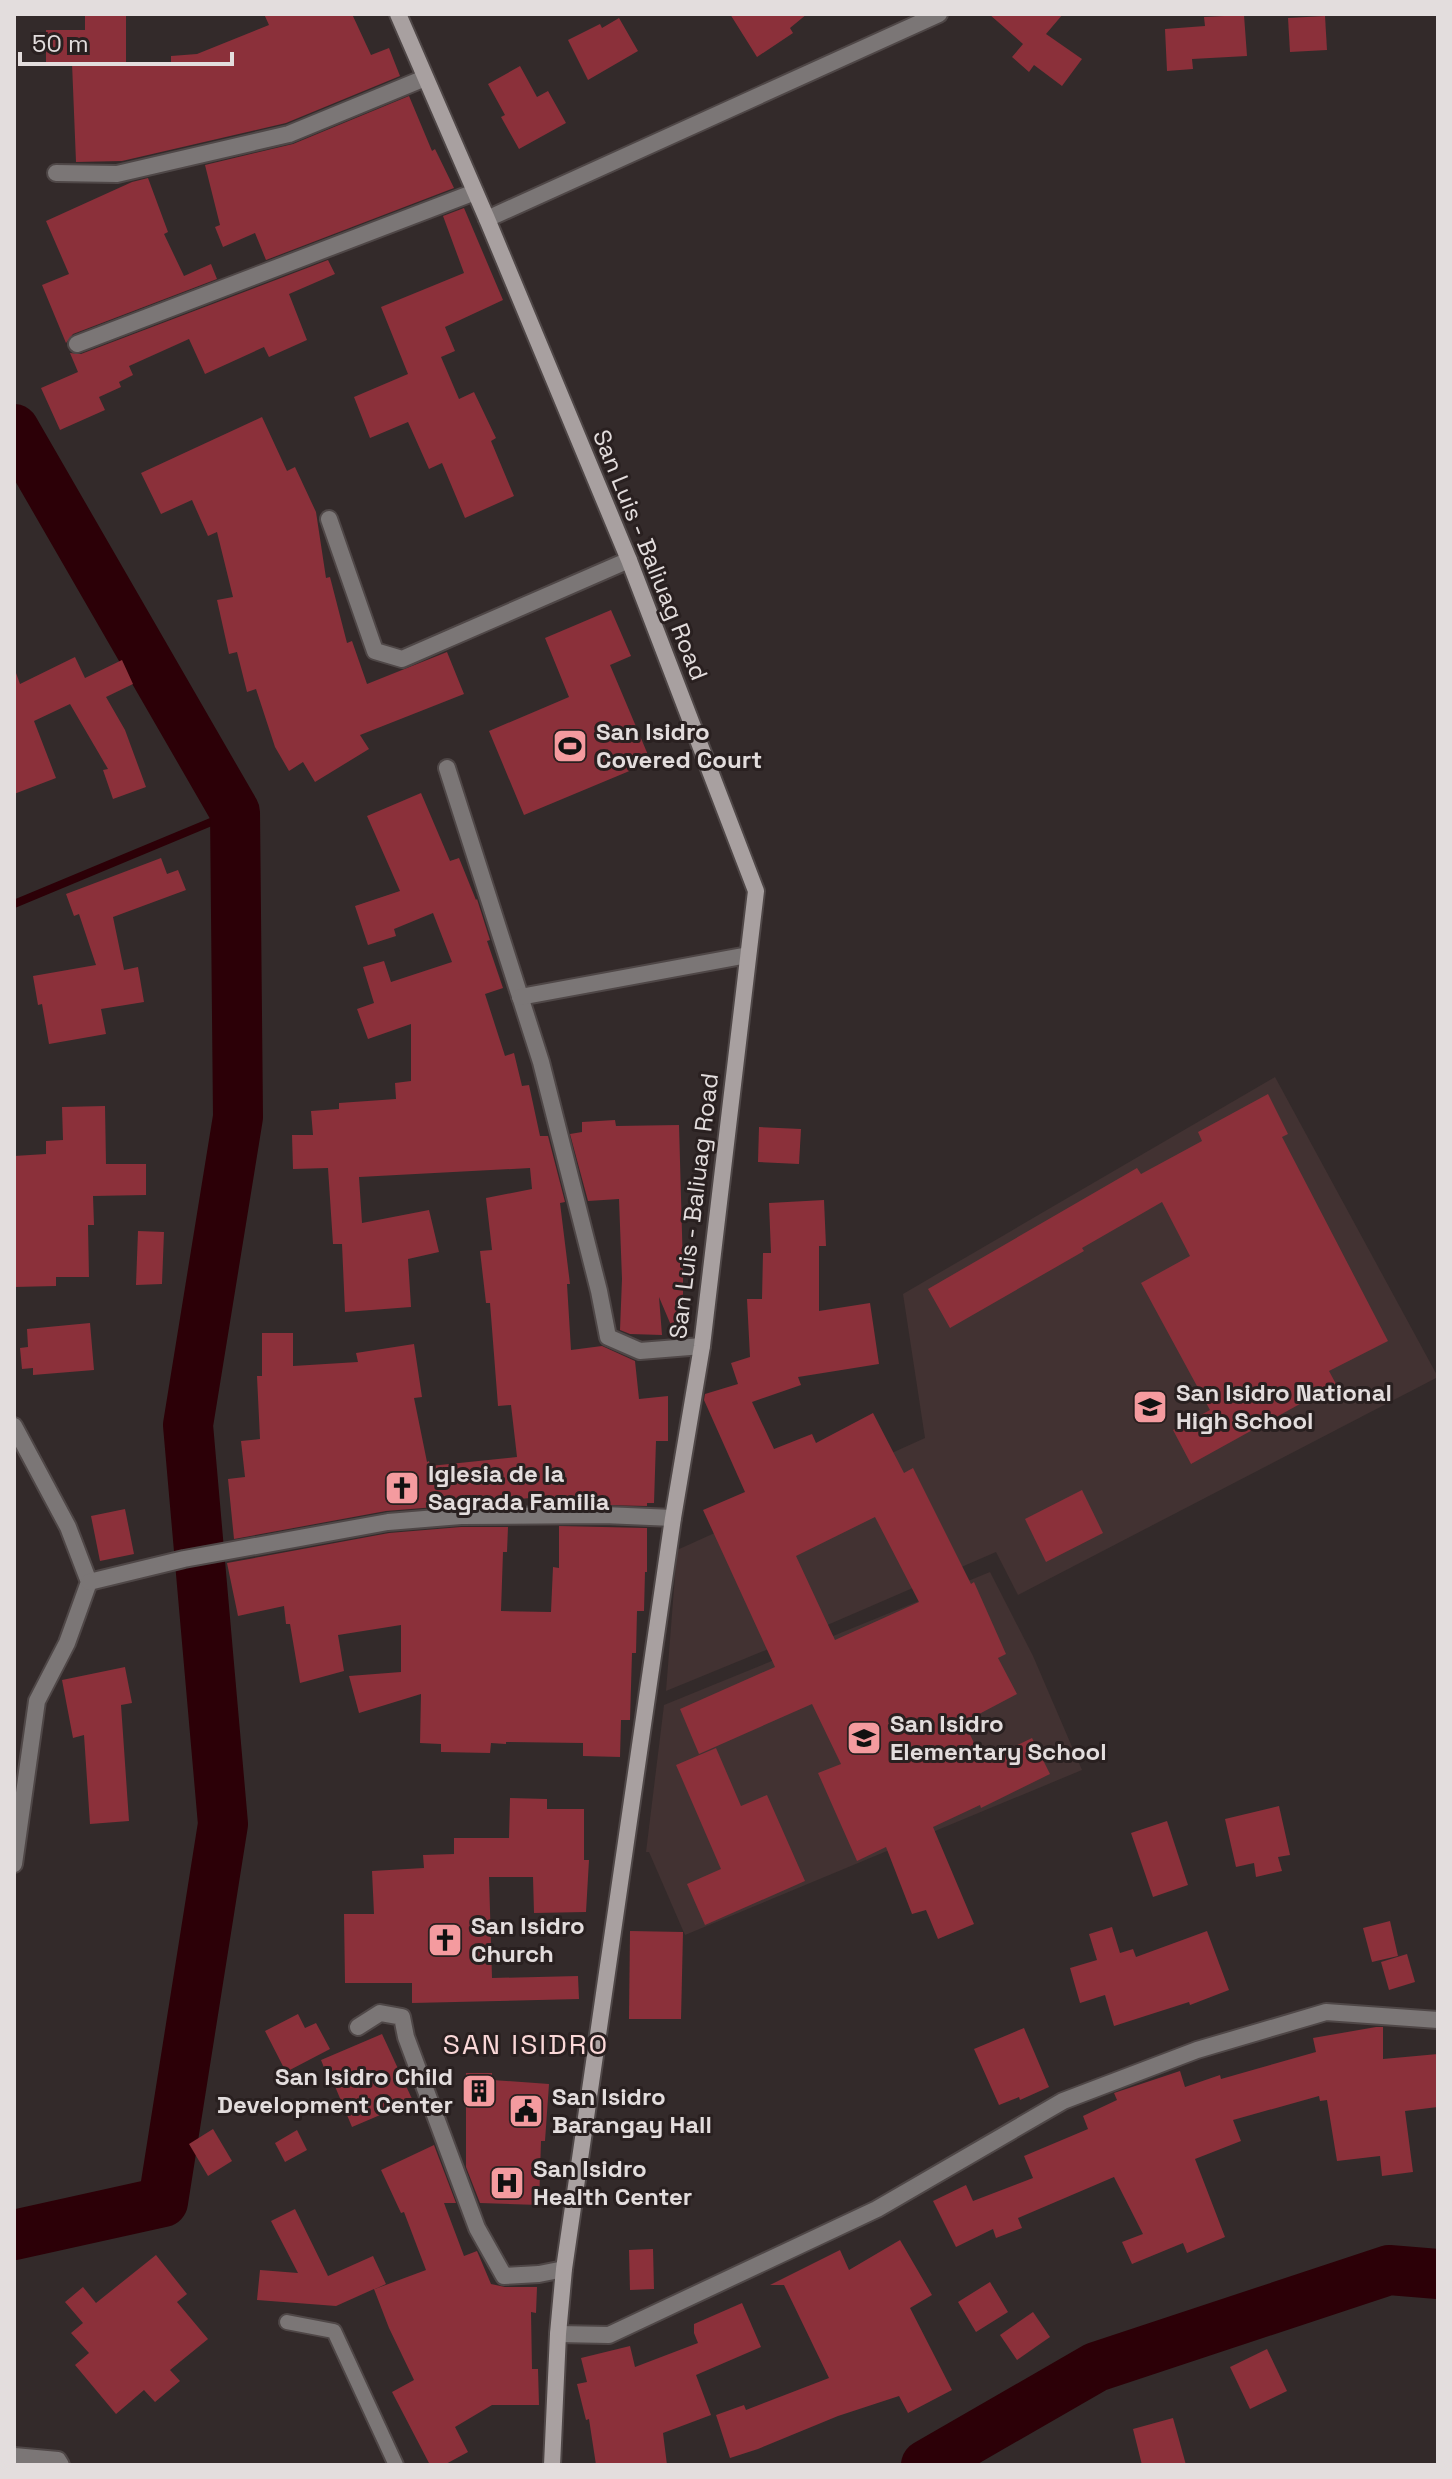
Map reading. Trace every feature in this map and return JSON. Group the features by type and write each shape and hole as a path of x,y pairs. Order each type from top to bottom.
{"main road":[{"name":"San Luis - Baliuag Road","path":"398,14 629,560 756,891 702,1346 673,1518 564,2269 552,2465"}],"street":[{"path":"487,219 939,14"},
{"path":"56,173 117,174 289,134 425,78"},
{"path":"77,344 475,192"},
{"path":"329,519 375,651 402,659 629,560"},
{"path":"447,768 545,1077 608,1337 640,1351 702,1346"},
{"path":"520,997 748,955"},
{"path":"14,1426 68,1527 89,1582 67,1643 37,1701 14,1864"},
{"path":"89,1582 184,1559 356,1527 461,1516 673,1518"},
{"path":"558,2334 609,2335 877,2209 1063,2101 1197,2050 1326,2012 1438,2020"},
{"path":"358,2027 380,2013 402,2017 406,2037 477,2228 504,2276 564,2269"},
{"path":"14,2456 58,2460 61,2465"}],"lane":[{"path":"287,2322 334,2331 396,2465"}],"shaded area":[{"name":"San Isidro National High School","path":"1275,1077 1438,1377 1018,1595 996,1552 666,1691 677,1550 925,1438 903,1294"},
{"name":"San Isidro Elementary School","path":"990,1572 1033,1656 1082,1770 685,1935 649,1852 646,1852 664,1705"}],"building":[{"path":"85,14 126,14 126,64 171,63 171,56 197,54 269,25 264,14 352,14 371,55 389,48 400,76 286,123 122,161 76,162 72,63 46,63 46,30 85,30"},
{"path":"730,14 807,14 790,28 793,33 757,57"},
{"path":"989,14 1063,14 1046,34 1082,59 1062,86 1034,65 1029,72 1012,57 1023,44"},
{"path":"1244,15 1247,56 1192,59 1193,69 1167,71 1165,29 1205,26 1204,17"},
{"path":"1325,16 1327,50 1290,52 1288,18"},
{"path":"619,18 638,51 588,80 568,40 600,24 602,28"},
{"path":"520,66 537,97 548,91 566,123 519,149 501,117 505,115 488,84"},
{"path":"409,96 432,151 435,149 454,188 266,260 255,233 223,247 215,227 220,225 205,165 293,144"},
{"path":"148,178 168,232 164,234 184,276 211,264 217,279 73,334 66,343 42,285 69,274 46,221 132,182"},
{"path":"464,208 503,300 445,327 455,351 441,357 459,399 474,392 496,438 491,441 514,496 465,518 442,463 429,469 408,422 370,438 354,397 408,374 381,307 464,273 443,216"},
{"path":"328,260 335,274 289,294 307,340 269,357 264,347 205,374 189,339 129,366 133,375 119,382 121,387 99,397 105,410 60,430 41,388 78,372 70,353 81,354"},
{"path":"262,417 287,471 295,467 316,512 326,578 330,577 347,643 352,641 367,684 447,652 464,694 360,735 369,749 315,782 303,762 289,771 275,747 256,689 247,692 237,652 229,654 217,600 233,597 217,532 208,536 192,500 161,514 141,473"},
{"name":"San Isidro Covered Court","path":"611,610 631,656 610,665 651,762 524,815 489,731 569,697 545,638"},
{"path":"75,657 85,678 122,660 133,684 106,697 125,730 146,787 113,799 103,770 108,769 70,704 34,721 56,778 14,794 14,673 20,684"},
{"path":"421,793 450,861 459,858 477,899 503,988 485,994 505,1056 514,1053 522,1086 529,1085 540,1136 548,1136 565,1202 560,1203 570,1284 567,1284 571,1350 602,1346 635,1361 639,1399 668,1396 668,1441 656,1441 654,1503 647,1503 647,1506 560,1504 551,1503 551,1496 509,1500 508,1505 386,1511 234,1539 228,1479 245,1477 241,1441 260,1439 257,1376 262,1376 262,1333 293,1333 293,1366 358,1362 356,1353 414,1344 422,1397 414,1398 430,1466 517,1457 511,1405 498,1406 490,1303 486,1303 480,1251 492,1250 486,1198 532,1189 530,1168 359,1177 362,1223 429,1210 439,1252 408,1259 411,1307 345,1312 342,1244 333,1244 328,1168 293,1169 292,1135 313,1135 311,1111 339,1109 339,1103 396,1099 395,1083 411,1081 411,1024 368,1039 357,1009 374,1003 363,967 384,961 391,982 452,962 433,913 394,929 396,936 368,945 355,906 400,891 367,816"},
{"path":"161,858 167,874 178,870 186,890 113,917 124,970 138,967 144,1002 101,1009 106,1034 49,1044 33,976 96,965 79,914 74,916 66,894"},
{"path":"1268,1094 1288,1134 1282,1137 1388,1341 1329,1371 1336,1384 1191,1464 1173,1430 1210,1410 1141,1283 1190,1256 1162,1202 950,1328 928,1289 1137,1168 1141,1174 1202,1141 1198,1132"},
{"path":"105,1106 106,1164 146,1164 146,1195 93,1196 94,1225 88,1225 89,1277 56,1277 56,1286 14,1287 14,1156 46,1154 46,1141 63,1140 62,1107"},
{"path":"615,1120 616,1126 679,1125 683,1337 676,1337 659,1297 662,1335 630,1334 620,1330 619,1199 588,1201 570,1134 582,1132 582,1122"},
{"path":"759,1127 801,1129 799,1164 758,1162"},
{"path":"824,1200 826,1246 819,1246 819,1311 870,1303 879,1364 798,1377 801,1385 752,1402 774,1449 812,1434 816,1443 873,1413 904,1473 913,1468 971,1584 974,1582 1006,1654 998,1658 1017,1694 964,1722 983,1762 1032,1738 1050,1774 981,1808 980,1805 933,1827 974,1924 938,1939 926,1910 912,1914 886,1847 857,1861 818,1773 841,1764 812,1704 699,1754 680,1709 775,1667 703,1510 745,1492 704,1400 705,1394 738,1384 731,1363 750,1357 747,1299 762,1299 763,1253 771,1253 769,1203","holes":["875,1517 919,1602 835,1640 796,1556"]},
{"path":"138,1231 164,1232 162,1284 136,1285"},
{"path":"90,1323 94,1370 33,1375 33,1368 22,1369 20,1348 28,1347 27,1329"},
{"path":"1082,1490 1103,1533 1046,1562 1025,1519"},
{"path":"125,1509 134,1554 100,1561 91,1516"},
{"path":"559,1526 647,1528 644,1611 637,1611 630,1720 621,1720 620,1757 583,1756 583,1743 506,1742 491,1743 490,1753 441,1752 441,1744 420,1743 421,1694 359,1713 349,1676 401,1672 401,1625 338,1635 344,1671 300,1683 284,1606 238,1616 227,1563 389,1533 508,1527 507,1552 503,1552 501,1611 551,1612 553,1567 559,1568"},
{"path":"125,1667 132,1703 121,1705 129,1821 90,1824 84,1735 73,1738 62,1680"},
{"path":"716,1748 741,1806 767,1795 805,1881 705,1925 687,1884 721,1869 676,1765"},
{"path":"510,1798 547,1799 547,1809 584,1809 584,1860 589,1860 586,1912 534,1913 533,1877 489,1877 492,1978 578,1976 579,1999 412,2003 412,1983 345,1983 344,1914 374,1914 372,1871 424,1868 423,1855 454,1854 454,1838 509,1838"},
{"path":"1279,1806 1290,1855 1278,1857 1282,1871 1256,1877 1254,1863 1236,1867 1225,1819"},
{"path":"1167,1821 1188,1885 1153,1897 1131,1833"},
{"path":"1390,1921 1398,1956 1372,1962 1363,1928"},
{"path":"1112,1927 1120,1953 1133,1949 1136,1957 1207,1931 1229,1990 1190,2005 1189,2002 1114,2026 1105,1995 1080,2003 1070,1968 1097,1960 1089,1934"},
{"path":"630,1931 683,1932 681,2019 629,2019"},
{"path":"1407,1954 1415,1982 1389,1990 1381,1962"},
{"path":"298,2014 305,2028 316,2023 330,2049 286,2072 265,2031"},
{"path":"1383,2027 1383,2059 1438,2054 1438,2107 1405,2111 1413,2172 1382,2176 1380,2156 1337,2161 1327,2100 1320,2101 1319,2096 1233,2120 1241,2141 1195,2159 1225,2237 1187,2253 1183,2243 1132,2264 1122,2242 1143,2234 1114,2177 1018,2218 1022,2228 996,2238 993,2229 956,2247 933,2201 966,2185 973,2201 1033,2178 1024,2156 1088,2129 1083,2116 1117,2100 1114,2093 1180,2071 1185,2087 1220,2075 1221,2079 1316,2052 1313,2038"},
{"path":"1024,2028 1049,2087 1020,2100 1019,2097 999,2105 974,2049"},
{"path":"382,2034 413,2101 352,2127 321,2060"},
{"path":"466,2073 492,2073 492,2080 549,2084 545,2141 541,2141 539,2205 480,2203 466,2167"},
{"path":"213,2129 232,2161 208,2176 189,2144"},
{"path":"297,2130 307,2150 285,2162 275,2143"},
{"path":"434,2145 456,2203 444,2203 464,2256 477,2251 491,2284 537,2287 536,2313 531,2312 532,2369 538,2369 539,2405 492,2405 455,2427 468,2452 444,2465 430,2465 392,2392 414,2380 374,2289 336,2306 257,2300 260,2270 298,2273 271,2221 295,2209 328,2276 373,2256 386,2284 375,2289 426,2270 404,2212 401,2213 381,2170"},
{"path":"900,2240 932,2295 910,2308 952,2390 908,2413 899,2396 730,2458 716,2415 744,2405 746,2410 829,2378 784,2285 770,2285 840,2250 849,2270"},
{"path":"653,2249 654,2289 630,2290 629,2250"},
{"path":"156,2255 187,2294 177,2302 208,2339 170,2370 180,2381 155,2402 144,2390 116,2414 75,2365 89,2353 71,2333 83,2323 65,2302 83,2287 96,2303"},
{"path":"990,2282 1008,2312 976,2332 958,2302"},
{"path":"742,2303 761,2347 696,2375 711,2415 663,2433 667,2465 596,2465 589,2419 586,2420 577,2384 587,2382 581,2358 630,2346 635,2367 698,2343 694,2324"},
{"path":"1033,2312 1050,2337 1017,2360 1000,2335"},
{"path":"1267,2349 1287,2391 1250,2409 1230,2367"},
{"path":"1173,2418 1186,2465 1142,2465 1133,2429"}],"waterway":[{"path":"14,429 235,812 238,1117 188,1425 223,1824 163,2202 14,2235"},
{"path":"14,904 235,812"},
{"path":"926,2465 1096,2367 1389,2270 1438,2274"}],"place":[{"name":"San Isidro Covered Court","path":"570,746"},
{"name":"San Isidro National High School","path":"1150,1407"},
{"name":"Iglesia de la Sagrada Familia","path":"402,1488"},
{"name":"San Isidro Elementary School","path":"864,1738"},
{"name":"San Isidro Church","path":"445,1940"},
{"name":"San Isidro Child Development Center","path":"479,2091"},
{"name":"San Isidro Barangay Hall","path":"526,2111"},
{"name":"San Isidro Health Center","path":"507,2183"}],"district":[{"name":"SAN ISIDRO","path":"526,2044"}]}
